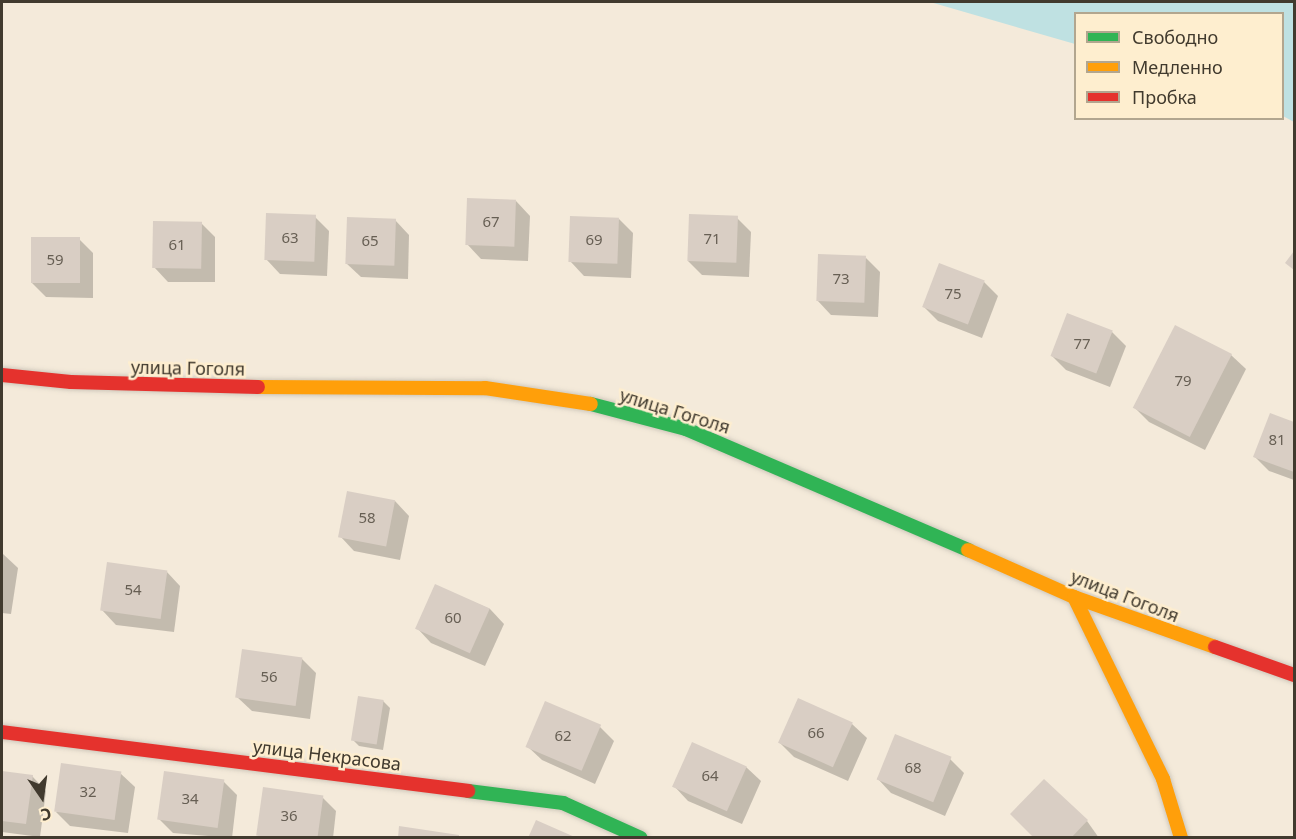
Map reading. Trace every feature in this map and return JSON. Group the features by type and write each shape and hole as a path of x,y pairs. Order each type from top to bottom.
{"street":[{"name":"улица Гоголя","path":"2,375 71,382 200,387 485,388 589,404 686,429 737,449 1074,597 1294,675"},
{"path":"1074,597 1163,779 1181,837"},
{"name":"улица Некрасова","path":"2,732 563,803 641,837"}],"water":[{"path":"930,2 1294,2 1294,122 1284,117 1284,12 1074,12 1074,44"}],"building":[{"path":"467,198 516,200 514,247 465,245"},
{"path":"266,213 316,215 314,262 264,260"},
{"path":"689,214 738,216 736,263 687,261"},
{"path":"570,216 619,218 617,264 568,262"},
{"path":"347,217 396,219 394,266 345,264"},
{"path":"153,221 202,222 201,269 152,268"},
{"path":"31,237 80,237 80,283 31,283"},
{"path":"1294,251 1294,270 1285,263"},
{"path":"818,254 866,256 864,303 816,301"},
{"path":"939,263 985,281 968,324 922,307"},
{"path":"1067,313 1113,331 1096,374 1051,356"},
{"path":"1175,325 1232,354 1190,437 1133,408"},
{"path":"1270,413 1294,422 1294,472 1253,457"},
{"path":"347,491 395,500 386,546 338,537"},
{"path":"107,562 167,570 161,619 100,611"},
{"path":"435,584 490,608 470,653 415,629"},
{"path":"242,649 302,657 296,706 235,698"},
{"path":"358,696 384,700 377,745 351,740"},
{"path":"798,698 853,722 833,767 778,743"},
{"path":"545,701 601,725 582,771 525,747"},
{"path":"895,734 952,757 933,802 877,779"},
{"path":"692,742 747,766 727,811 672,787"},
{"path":"61,763 121,771 115,820 54,812"},
{"path":"2,771 33,775 26,824 2,821"},
{"path":"164,771 224,779 218,828 157,820"},
{"path":"1044,779 1088,820 1071,838 1034,838 1010,814"},
{"path":"263,787 323,795 317,838 256,836"},
{"path":"536,820 577,838 528,838"},
{"path":"399,826 459,835 459,838 398,838"}],"traffic: fast":[{"path":"591,404 686,429 968,550"},
{"path":"468,791 563,803 641,838"}],"traffic: slow":[{"path":"258,387 485,388 591,404"},
{"path":"968,550 1074,597 1215,647"},
{"path":"1074,597 1163,779 1181,838"}],"traffic: jam":[{"path":"2,375 71,382 258,387"},
{"path":"1215,647 1294,675"},
{"path":"2,732 468,791"}]}
